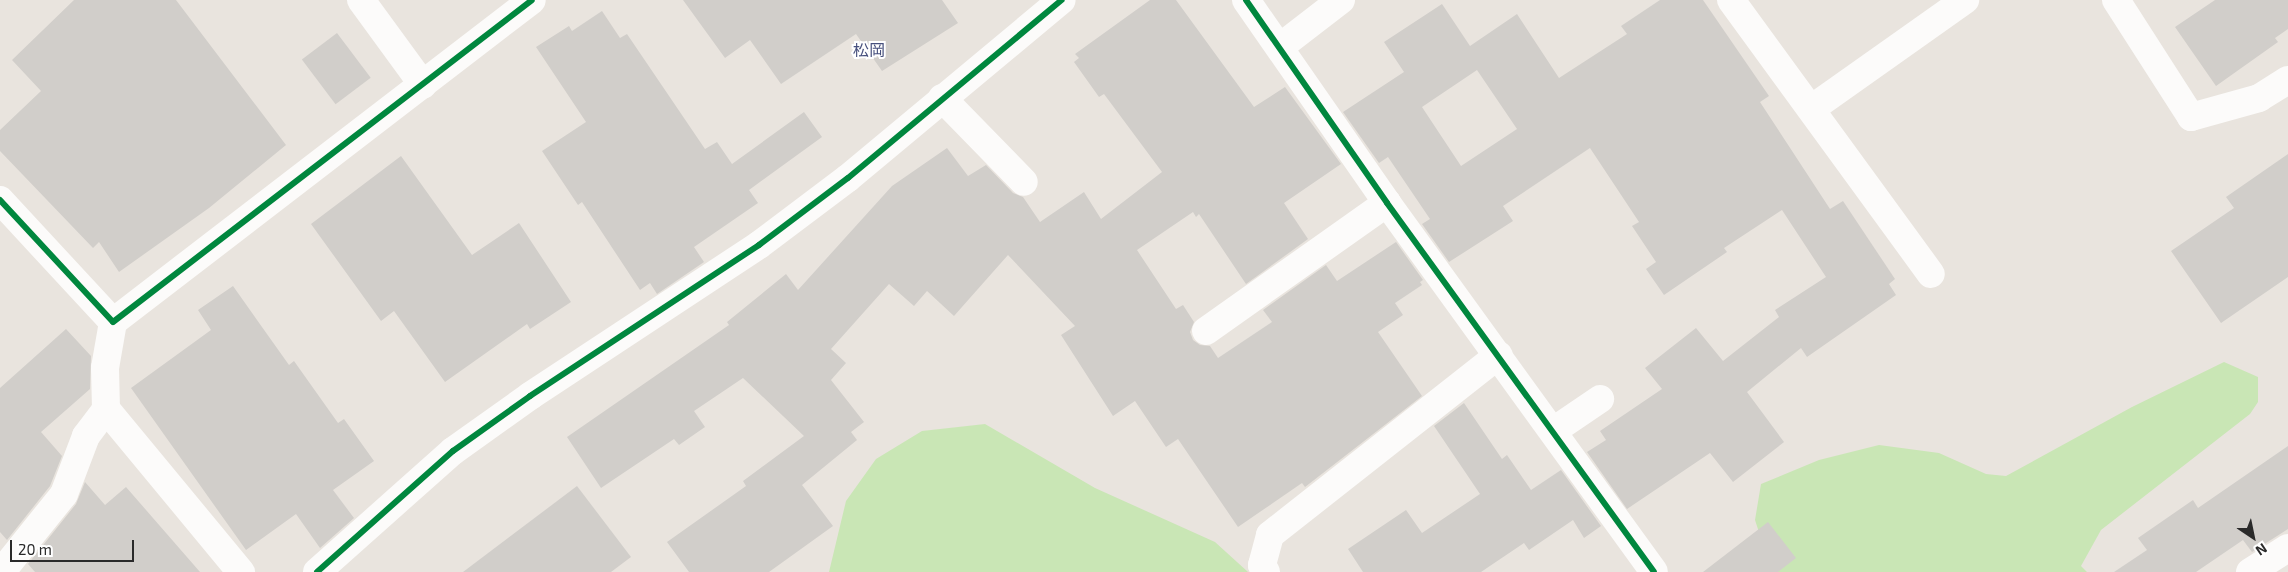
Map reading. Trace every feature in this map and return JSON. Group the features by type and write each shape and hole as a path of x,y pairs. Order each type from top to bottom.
{"street":[{"path":"361,0 423,85"},
{"path":"242,572 106,409 104,368 113,322 532,0"},
{"path":"330,568 453,451 530,396 759,245 848,178 1062,0"},
{"path":"1246,0 1387,203 1499,355 1654,572"},
{"path":"1280,47 1341,0"},
{"path":"1731,0 1931,274"},
{"path":"1811,109 1965,0"},
{"path":"2116,0 2191,117 2259,98 2288,80"},
{"path":"942,98 1024,182"},
{"path":"0,200 113,322"},
{"path":"1206,331 1387,203"},
{"path":"1266,572 1262,565 1270,535 1499,355"},
{"path":"1553,431 1600,399"},
{"path":"3,570 64,494 86,436 106,409"},
{"path":"2250,572 2288,548"}],"green space":[{"path":"2224,362 2258,377 2258,402 2250,414 2101,530 2081,566 2087,572 1772,572 1755,520 1761,484 1819,460 1879,445 1939,453 1986,474 2006,476 2132,407"},
{"path":"985,424 1095,488 1215,542 1248,572 829,572 846,501 876,459 922,431"}],"building":[{"path":"74,0 176,0 286,145 209,208 119,272 99,242 93,248 0,151 0,130 41,91 12,60"},
{"path":"683,0 942,0 958,23 882,71 856,34 781,84 750,40 725,58"},
{"path":"1150,0 1176,0 1254,107 1285,87 1341,164 1284,203 1308,239 1246,284 1199,214 1196,217 1193,212 1137,250 1176,309 1183,305 1194,322 1190,332 1193,340 1200,345 1210,346 1218,358 1272,322 1263,310 1326,265 1337,281 1396,242 1423,280 1420,282 1422,285 1395,303 1403,315 1378,332 1422,396 1305,487 1302,483 1238,527 1178,439 1166,447 1135,401 1113,416 1061,335 1075,326 1008,255 954,316 927,291 914,306 889,284 831,349 846,363 831,380 864,422 851,432 857,440 802,485 833,526 769,572 689,572 667,542 746,486 743,481 804,436 743,378 694,411 705,427 679,445 674,439 601,488 567,437 729,325 727,322 786,274 798,290 892,186 947,148 968,176 986,165 1013,193 1023,197 1040,222 1084,192 1101,219 1162,172 1104,94 1099,97 1074,62 1079,58 1075,54"},
{"path":"1660,0 1703,0 1769,96 1760,102 1830,209 1843,201 1895,279 1889,284 1896,295 1807,357 1801,348 1747,392 1784,442 1733,482 1710,453 1627,509 1587,452 1606,440 1600,431 1662,389 1645,368 1696,328 1723,361 1779,317 1775,310 1826,277 1782,210 1724,248 1727,252 1664,295 1646,269 1656,262 1632,226 1639,222 1590,148 1503,206 1513,221 1449,262 1422,224 1430,219 1388,157 1379,163 1343,112 1404,72 1384,42 1442,4 1470,46 1517,14 1559,78 1627,34 1621,26","holes":["1477,70 1517,129 1461,166 1422,107"]},
{"path":"2215,0 2288,0 2288,29 2275,38 2278,42 2216,86 2175,27"},
{"path":"602,11 620,38 627,34 705,149 717,142 732,164 804,112 822,137 749,190 758,203 694,247 704,262 657,294 650,283 640,290 582,202 578,205 542,151 586,122 536,47 569,26 572,31"},
{"path":"337,33 371,78 336,104 302,59"},
{"path":"2288,154 2288,277 2221,323 2171,251 2234,208 2226,197"},
{"path":"401,156 472,255 519,223 571,302 530,329 527,324 445,382 394,311 381,321 311,224"},
{"path":"233,286 289,365 294,361 338,423 344,419 374,461 333,490 354,518 320,548 296,514 246,550 131,388 211,330 198,310"},
{"path":"66,329 91,356 90,389 41,432 62,456 50,486 7,540 0,532 0,388"},
{"path":"1464,403 1502,459 1507,455 1531,490 1561,470 1601,526 1584,538 1573,520 1529,550 1524,543 1481,572 1363,572 1348,549 1406,510 1422,533 1480,494 1434,426"},
{"path":"2288,446 2288,529 2252,552 2243,540 2196,572 2114,572 2147,550 2138,538 2193,500 2198,508"},
{"path":"85,482 105,505 126,487 200,572 35,572 28,564 76,504"},
{"path":"577,486 631,557 611,572 463,572"},
{"path":"1768,522 1796,558 1778,572 1703,572"}],"cycle path":[{"path":"0,200 113,322 532,0"},
{"path":"317,572 453,451 530,396 759,245 848,178 1062,0"},
{"path":"1246,0 1387,203 1654,572"}],"district":[{"name":"松岡","path":"869,50"}]}
